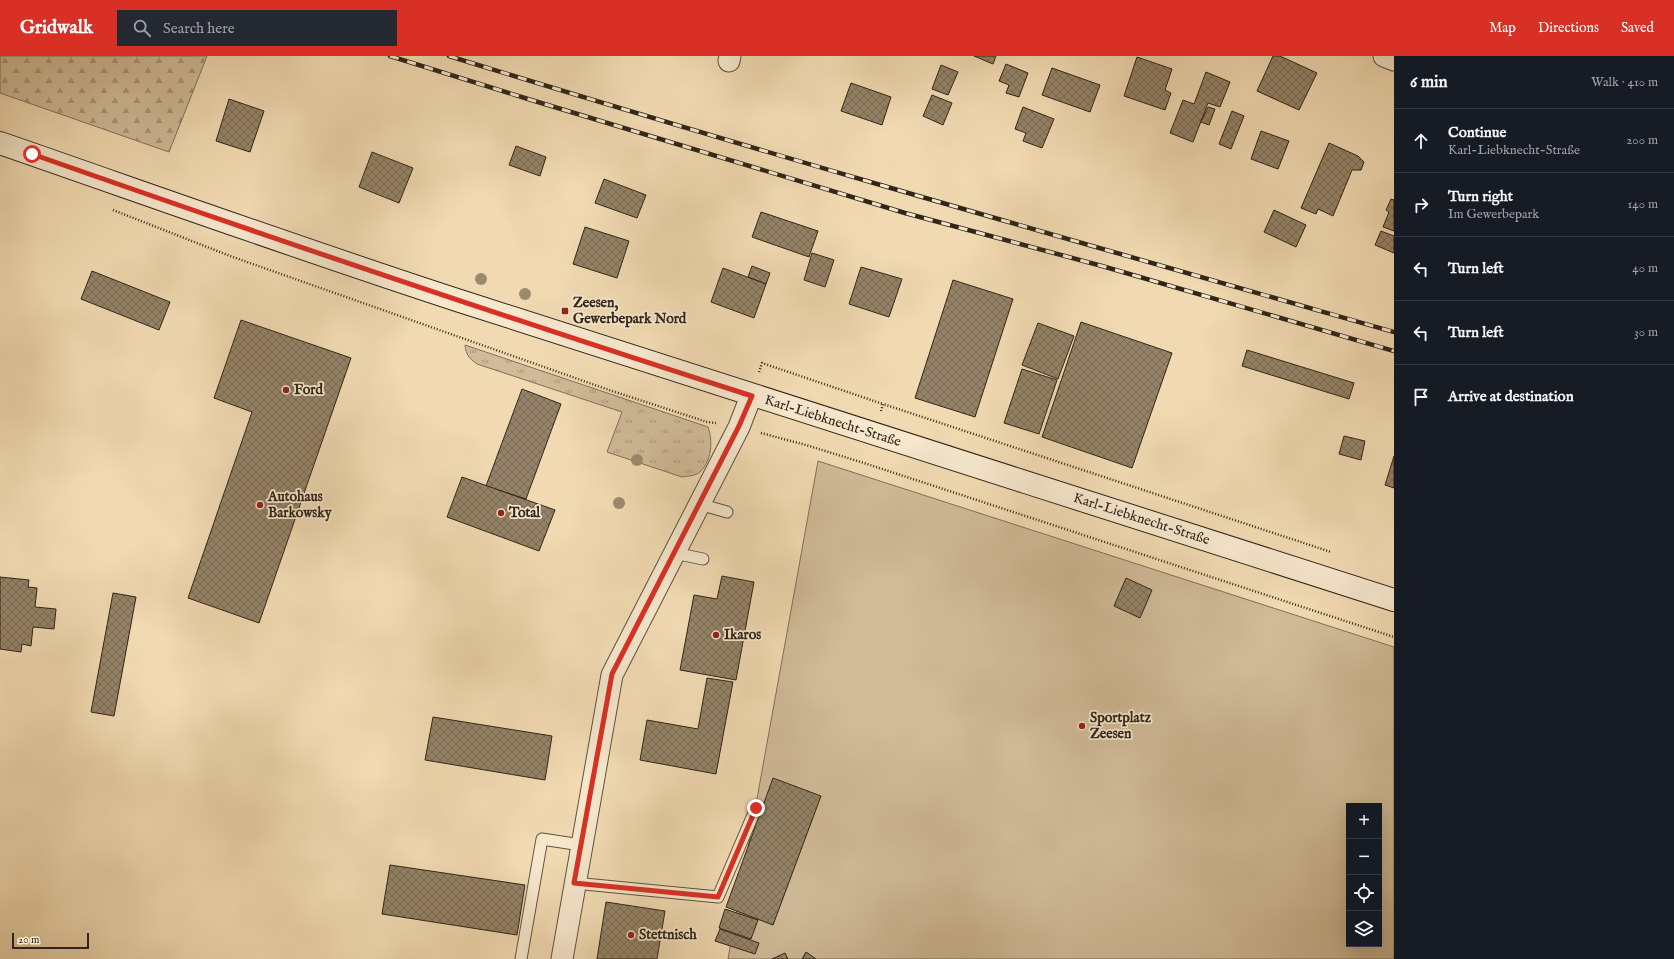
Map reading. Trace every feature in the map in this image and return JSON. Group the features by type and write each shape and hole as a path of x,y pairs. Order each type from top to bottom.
{"street":[{"path":"1384,56 1394,60"},
{"name":"Karl-Liebknecht-Straße","path":"0,143 448,298 1394,600"},
{"path":"562,959 574,883 612,674 739,426 752,396"}],"lane":[{"path":"699,504 727,512"},
{"path":"674,553 703,559"},
{"path":"574,883 718,897 756,808"},
{"path":"520,959 542,839 581,845"}],"path":[{"path":"110,209 237,259 609,390 707,422 739,426 828,452 1394,637"},
{"path":"752,396 762,363 883,404"}],"green space":[{"path":"0,56 207,56 169,152 0,93"},
{"path":"465,345 708,427 711,444 707,462 700,472 692,476 682,477 607,452 622,412 477,364 468,356"},
{"name":"Sportplatz Zeesen","path":"818,461 1394,647 1394,959 728,959"}],"building":[{"path":"974,56 996,56 993,64"},
{"path":"1273,56 1280,56 1317,73 1299,110 1257,91"},
{"path":"1137,57 1172,69 1165,90 1171,93 1165,110 1124,96"},
{"path":"1006,64 1028,73 1019,97 1006,93 1009,85 999,81"},
{"path":"941,65 958,72 948,95 932,89"},
{"path":"1052,68 1100,85 1090,112 1042,95"},
{"path":"1206,72 1230,82 1220,107 1208,103 1193,142 1170,133 1183,100 1194,104"},
{"path":"851,83 891,97 882,125 841,111"},
{"path":"932,95 952,103 943,125 923,116"},
{"path":"229,99 264,111 250,152 216,141"},
{"path":"1023,107 1054,119 1042,148 1023,141 1026,133 1015,129"},
{"path":"1208,107 1215,109 1209,125 1201,122"},
{"path":"1232,111 1244,116 1231,149 1219,144"},
{"path":"1261,131 1289,141 1278,169 1251,159"},
{"path":"1329,143 1358,156 1364,162 1361,170 1352,170 1333,216 1318,209 1316,214 1301,208"},
{"path":"516,146 546,157 540,176 509,165"},
{"path":"372,152 413,168 399,203 359,187"},
{"path":"604,179 646,195 637,218 595,203"},
{"path":"1391,199 1394,200 1394,231 1383,227 1389,212 1386,210"},
{"path":"1274,210 1306,225 1296,247 1264,232"},
{"path":"761,212 818,231 809,257 752,237"},
{"path":"585,227 629,241 617,278 573,264"},
{"path":"1381,231 1394,236 1394,253 1375,245"},
{"path":"812,253 834,260 825,287 804,280"},
{"path":"752,266 770,273 766,284 748,277"},
{"path":"861,267 902,279 889,317 849,304"},
{"path":"723,268 766,284 754,318 711,302"},
{"path":"92,271 170,302 159,330 81,299"},
{"path":"953,280 1013,299 975,417 915,398"},
{"name":"Autohaus Barkowsky","path":"241,320 351,358 259,623 188,598 252,412 214,398"},
{"path":"1081,322 1172,353 1132,468 1042,437"},
{"path":"1038,323 1074,336 1058,379 1022,365"},
{"path":"1247,350 1354,383 1349,399 1242,366"},
{"path":"1022,369 1057,380 1039,434 1004,423"},
{"path":"522,389 561,404 526,499 486,486"},
{"path":"1344,436 1365,441 1361,460 1339,454"},
{"path":"1394,456 1394,488 1385,485"},
{"name":"Total","path":"462,477 555,510 539,551 447,517"},
{"name":"Ikaros","path":"722,576 754,582 736,680 680,670 694,595 717,599"},
{"path":"0,577 29,580 28,587 37,588 35,607 56,609 54,629 33,627 31,646 22,644 21,652 0,649"},
{"path":"1126,578 1152,590 1140,618 1114,606"},
{"path":"113,593 136,597 114,716 91,712"},
{"path":"707,678 733,682 716,774 640,760 647,720 698,729"},
{"path":"433,717 552,736 545,780 425,760"},
{"path":"773,778 821,796 773,925 726,907"},
{"path":"390,865 525,885 517,935 382,914"},
{"name":"Stettnisch","path":"606,902 665,911 657,959 597,959"},
{"path":"725,909 758,920 751,939 719,928"},
{"path":"720,929 759,943 755,954 715,941"},
{"path":"806,952 816,959 802,959"},
{"path":"785,953 788,959 772,959"}],"railway":[{"path":"390,56 905,213 1102,266 1394,351"},
{"path":"449,56 1039,231 1394,332"}],"place":[{"name":"Zeesen, Gewerbepark Nord","path":"565,311"},
{"name":"Ford","path":"286,390"},
{"name":"Autohaus Barkowsky","path":"260,505"},
{"name":"Total","path":"501,513"},
{"name":"Ikaros","path":"716,635"},
{"name":"Sportplatz Zeesen","path":"1082,726"},
{"name":"Stettnisch","path":"631,935"}],"route":[{"path":"32,154 456,300 752,396 739,426 612,674 574,883 718,897 756,808"}]}
